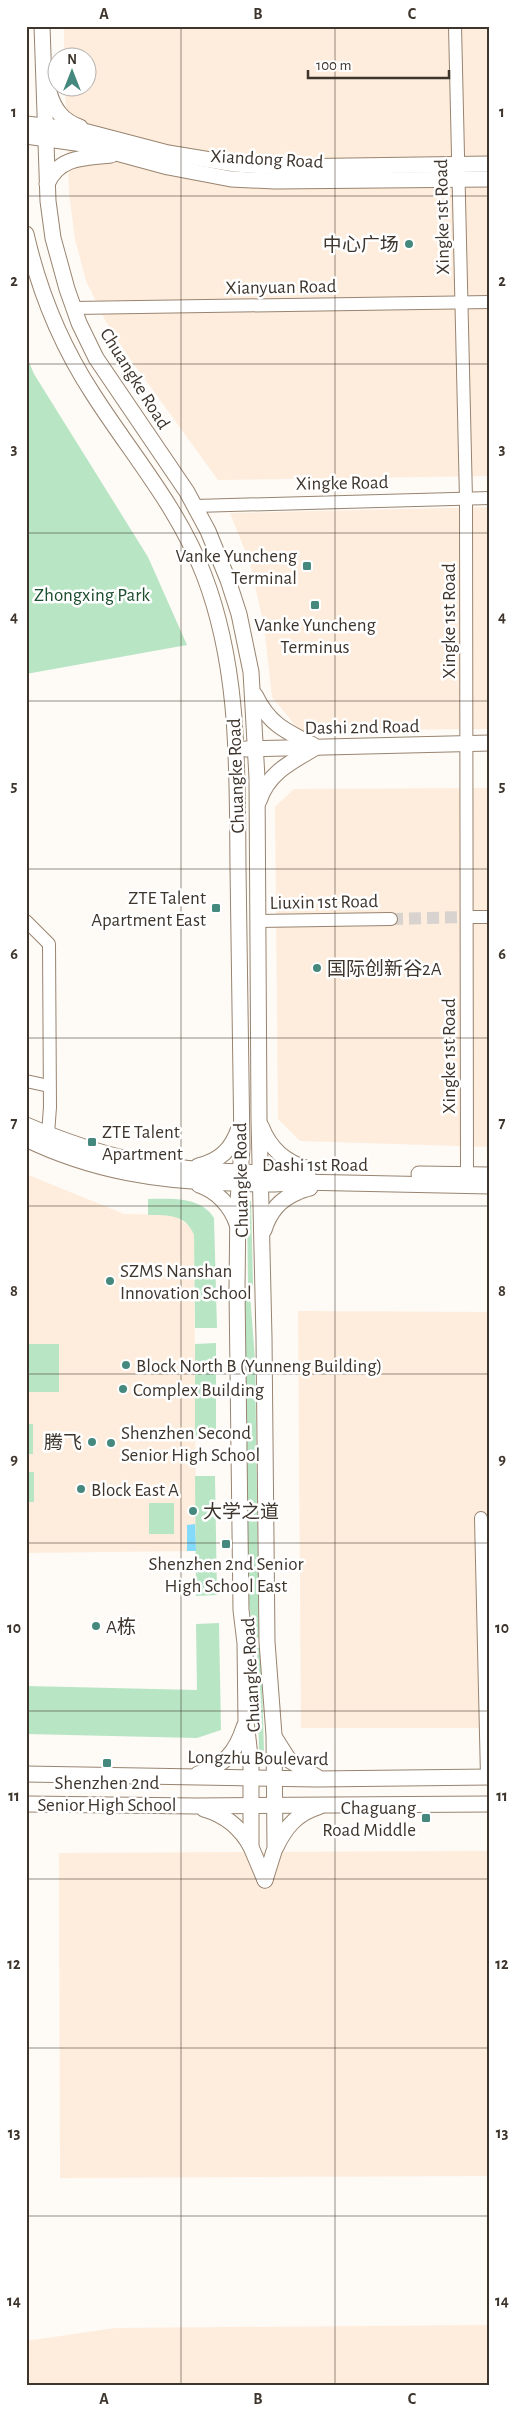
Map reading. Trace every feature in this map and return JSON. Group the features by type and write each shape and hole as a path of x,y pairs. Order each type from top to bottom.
{"main road":[{"name":"Chuangke Road","path":"26,234 43,296 66,348 104,411 165,496 184,529 212,597 228,662 236,749 242,1117 237,1290 241,1610 245,1642 246,1721 251,1778 251,1847 265,1880 275,1848 275,1805 274,1735 267,1642 259,1119 257,807 249,657 240,614 216,548 195,506 105,373 86,340 73,308 53,238 47,184 42,26"},
{"path":"44,72 52,103 59,113 75,126 100,135"},
{"path":"26,124 46,132"},
{"path":"26,136 46,132"},
{"name":"Xiandong Road","path":"46,132 198,174 231,179 275,181 459,172 490,164"},
{"name":"Xiandong Road","path":"46,132 100,135 168,153 235,164 459,172 490,179"},
{"path":"47,184 58,167 70,160 123,154"},
{"path":"252,690 266,716 275,724 317,747 274,774 264,787 257,807"},
{"name":"Dashi 2nd Road","path":"236,749 490,743"},
{"path":"183,1167 204,1165 221,1157 234,1141 242,1117"},
{"path":"259,1119 270,1144 284,1159 295,1165 322,1174"},
{"name":"Dashi 1st Road","path":"26,1125 118,1157 241,1177 260,1178 322,1174 490,1175"},
{"name":"Dashi 1st Road","path":"26,1139 70,1158 138,1176 188,1182 241,1177"},
{"name":"Dashi 1st Road","path":"260,1178 275,1185 298,1182 490,1186"},
{"path":"188,1182 205,1188 219,1196 233,1213 238,1228"},
{"path":"262,1239 268,1218 280,1203 294,1193 312,1188 298,1182"},
{"path":"237,1290 263,1290"},
{"path":"245,1642 267,1642"},
{"path":"183,1776 210,1770 227,1759 237,1746 246,1721"},
{"path":"274,1735 279,1747 290,1761 307,1773 326,1779"},
{"name":"Longzhu Boulevard","path":"26,1774 326,1779 488,1777"},
{"path":"26,1804 251,1806 490,1804"},
{"path":"275,1848 284,1830 296,1819 314,1808 328,1805"},
{"path":"196,1806 217,1812 227,1819 242,1832 251,1847"}],"street":[{"name":"Xingke 1st Road","path":"455,26 466,499 467,1175"},
{"name":"Xianyuan Road","path":"73,308 490,302"},
{"name":"Xingke Road","path":"195,506 490,498"},
{"path":"467,917 490,917"},
{"name":"Liuxin 1st Road","path":"257,921 391,918"},
{"path":"26,921 49,944 48,1134"},
{"path":"26,1081 49,1086"},
{"path":"427,1185 467,1175"},
{"path":"481,1518 488,1777"}],"shaded area":[{"path":"64,26 490,26 490,476 218,480 126,353 105,320 86,281 75,239 69,193 65,98 98,98 98,48 64,48"},
{"path":"490,507 490,729 299,730 272,697 264,626 250,563 230,513"},
{"path":"490,788 490,1147 300,1141 278,1119 275,807 294,789"},
{"name":"Shenzhen Second Senior High School","path":"26,1174 124,1214 173,1215 191,1227 194,1235 196,1551 26,1553"},
{"path":"298,1311 490,1312 490,1728 301,1728"},
{"path":"490,1851 490,2176 60,2178 59,1853"},
{"path":"490,2325 490,2386 26,2386 26,2341 115,2328"}],"green space":[{"name":"Zhongxing Park","path":"26,355 34,374 148,557 187,645 26,674"},
{"path":"148,1199 175,1199 193,1202 208,1211 214,1218 217,1328 195,1328 194,1235 191,1228 181,1219 175,1217 148,1215"},
{"path":"247,1201 251,1201 253,1286 248,1287"},
{"path":"245,1294 250,1294 255,1360 259,1638 254,1638 248,1598"},
{"path":"216,1343 216,1438 195,1437 195,1344"},
{"path":"26,1344 59,1344 59,1392 26,1392"},
{"path":"26,1424 33,1424 33,1454 26,1454"},
{"path":"26,1472 34,1472 34,1502 26,1502"},
{"path":"195,1476 215,1476 217,1595 196,1596"},
{"path":"149,1503 174,1503 174,1534 149,1534"},
{"path":"219,1623 221,1730 197,1738 26,1734 26,1686 197,1690 196,1624"},
{"path":"257,1648 261,1648 264,1752 259,1752"}],"water":[{"path":"195,1524 196,1551 187,1551 187,1525"}],"tunnel":[{"path":"391,919 467,917"}],"place":[{"name":"中心广场","path":"409,244"},
{"name":"Vanke Yuncheng Terminal","path":"307,566"},
{"name":"Vanke Yuncheng Terminus","path":"315,605"},
{"name":"ZTE Talent Apartment East","path":"216,908"},
{"name":"国际创新谷2A","path":"317,968"},
{"name":"ZTE Talent Apartment","path":"92,1142"},
{"name":"SZMS Nanshan Innovation School","path":"110,1281"},
{"name":"Block North B (Yunneng Building)","path":"126,1365"},
{"name":"Complex Building","path":"123,1389"},
{"name":"腾飞","path":"92,1442"},
{"name":"Shenzhen Second Senior High School","path":"111,1443"},
{"name":"Block East A","path":"81,1489"},
{"name":"大学之道","path":"193,1511"},
{"name":"Shenzhen 2nd Senior High School East","path":"226,1544"},
{"name":"A栋","path":"96,1626"},
{"name":"Shenzhen 2nd Senior High School","path":"107,1763"},
{"name":"Chaguang Road Middle","path":"426,1818"}]}
